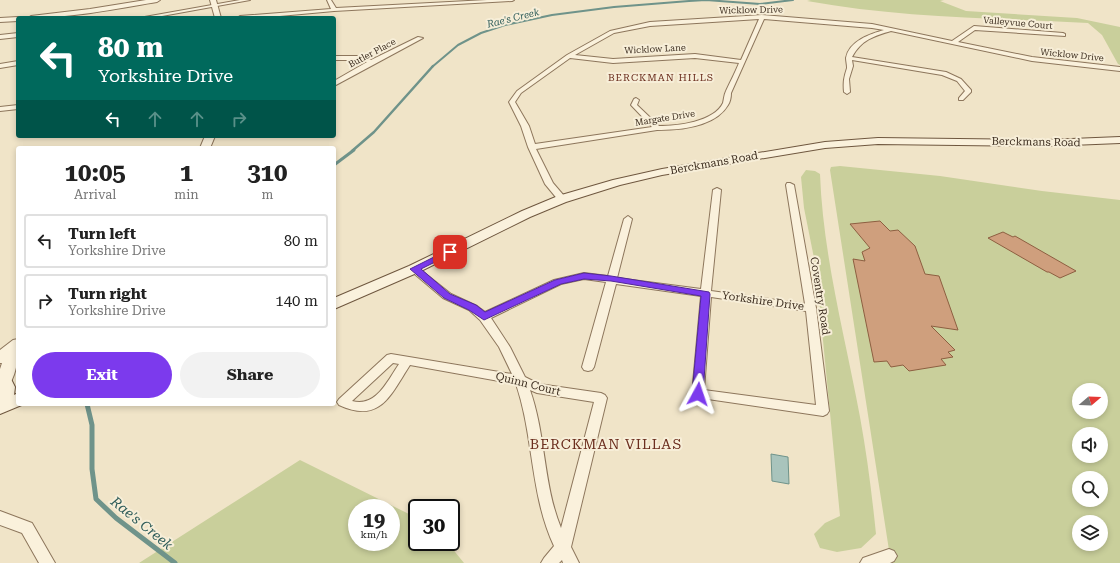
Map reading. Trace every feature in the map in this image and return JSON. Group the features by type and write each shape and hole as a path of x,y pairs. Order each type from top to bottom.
{"main road":[{"name":"Berckmans Road","path":"336,303 414,269 526,214 562,199 616,182 662,172 848,143 915,140 1047,143 1120,140"},
{"path":"0,402 5,396 7,387 6,382"},
{"path":"0,407 16,401"}],"street":[{"path":"48,16 157,0"},
{"path":"152,16 214,3 248,0"},
{"path":"329,0 334,10"},
{"path":"264,16 443,2 512,0"},
{"path":"214,3 217,16"},
{"name":"Wicklow Drive","path":"562,199 549,184 532,147 525,126 512,102 519,92 569,56 596,39 612,32 650,24 762,17 852,23 1032,59 1120,69"},
{"name":"Margate Drive","path":"532,147 657,128 672,128 706,121 718,113 726,104 728,93 762,17"},
{"path":"0,20 16,19"},
{"name":"Valleyvue Court","path":"953,43 974,28 1063,35"},
{"path":"847,92 846,79 850,66 849,58 854,48 870,36 890,30"},
{"path":"0,37 16,36"},
{"name":"Butler Place","path":"336,83 372,62 420,38"},
{"name":"Wicklow Lane","path":"569,56 613,61 695,56 742,62"},
{"path":"336,58 357,58 372,62"},
{"path":"849,58 944,73 959,80 969,91 961,99"},
{"path":"0,66 16,63"},
{"path":"636,100 634,105 657,128"},
{"path":"0,109 16,107"},
{"name":"Coventry Road","path":"706,294 698,394 823,411 811,308 790,185"},
{"path":"706,294 717,190"},
{"path":"588,368 628,218"},
{"path":"414,269 447,296 473,308 495,329 520,380 530,406 542,488 550,518 571,563"},
{"name":"Yorkshire Drive","path":"484,317 558,282 584,276 611,278 706,294 811,308"},
{"path":"0,358 16,346"},
{"path":"6,382 10,364 16,354"},
{"name":"Quinn Court","path":"407,361 382,397 371,406 356,407 343,402 391,358 520,380 538,388 602,398 563,548"},
{"path":"0,518 27,528 47,563"},
{"path":"549,563 563,548"},
{"path":"868,563 889,556"}],"green space":[{"path":"944,0 940,1 966,11 1077,18 1120,27 1120,65 1118,64 1102,35 1088,23 912,14 842,7 807,1"},
{"path":"840,166 940,176 1042,191 1120,200 1120,563 891,563 830,170 831,167"},
{"path":"806,170 815,171 820,174 825,235 863,431 876,534 861,548 837,552 820,548 814,534 825,523 840,516 816,268 804,208 801,177"},
{"path":"300,460 379,499 348,499 348,551 400,551 400,510 408,514 408,551 454,551 464,563 139,563"}],"water":[{"path":"771,454 788,457 789,484 772,481"}],"building":[{"path":"880,221 890,231 898,230 915,246 925,274 939,276 958,330 931,326 955,350 948,352 953,357 941,359 946,365 909,371 903,365 891,367 887,361 874,362 853,259 865,261 862,252 870,248 850,224"},
{"path":"1003,232 1013,237 1015,236 1076,271 1060,278 988,238"}],"waterway":[{"name":"Rae's Creek","path":"432,67 458,45 481,33 505,25 552,15 614,7 689,1 706,0 760,4 793,0"},
{"name":"Rae's Creek","path":"352,151 374,132 432,67"},
{"name":"Rae's Creek","path":"336,164 354,150"},
{"name":"Rae's Creek","path":"87,406 92,425 92,469 96,499 116,518 175,563"}],"district":[{"name":"BERCKMAN HILLS","path":"661,77"},
{"name":"BERCKMAN VILLAS","path":"606,444"}],"route":[{"path":"450,252 414,269 447,296 473,308 484,317 558,282 584,276 611,278 706,294 698,394"}]}
